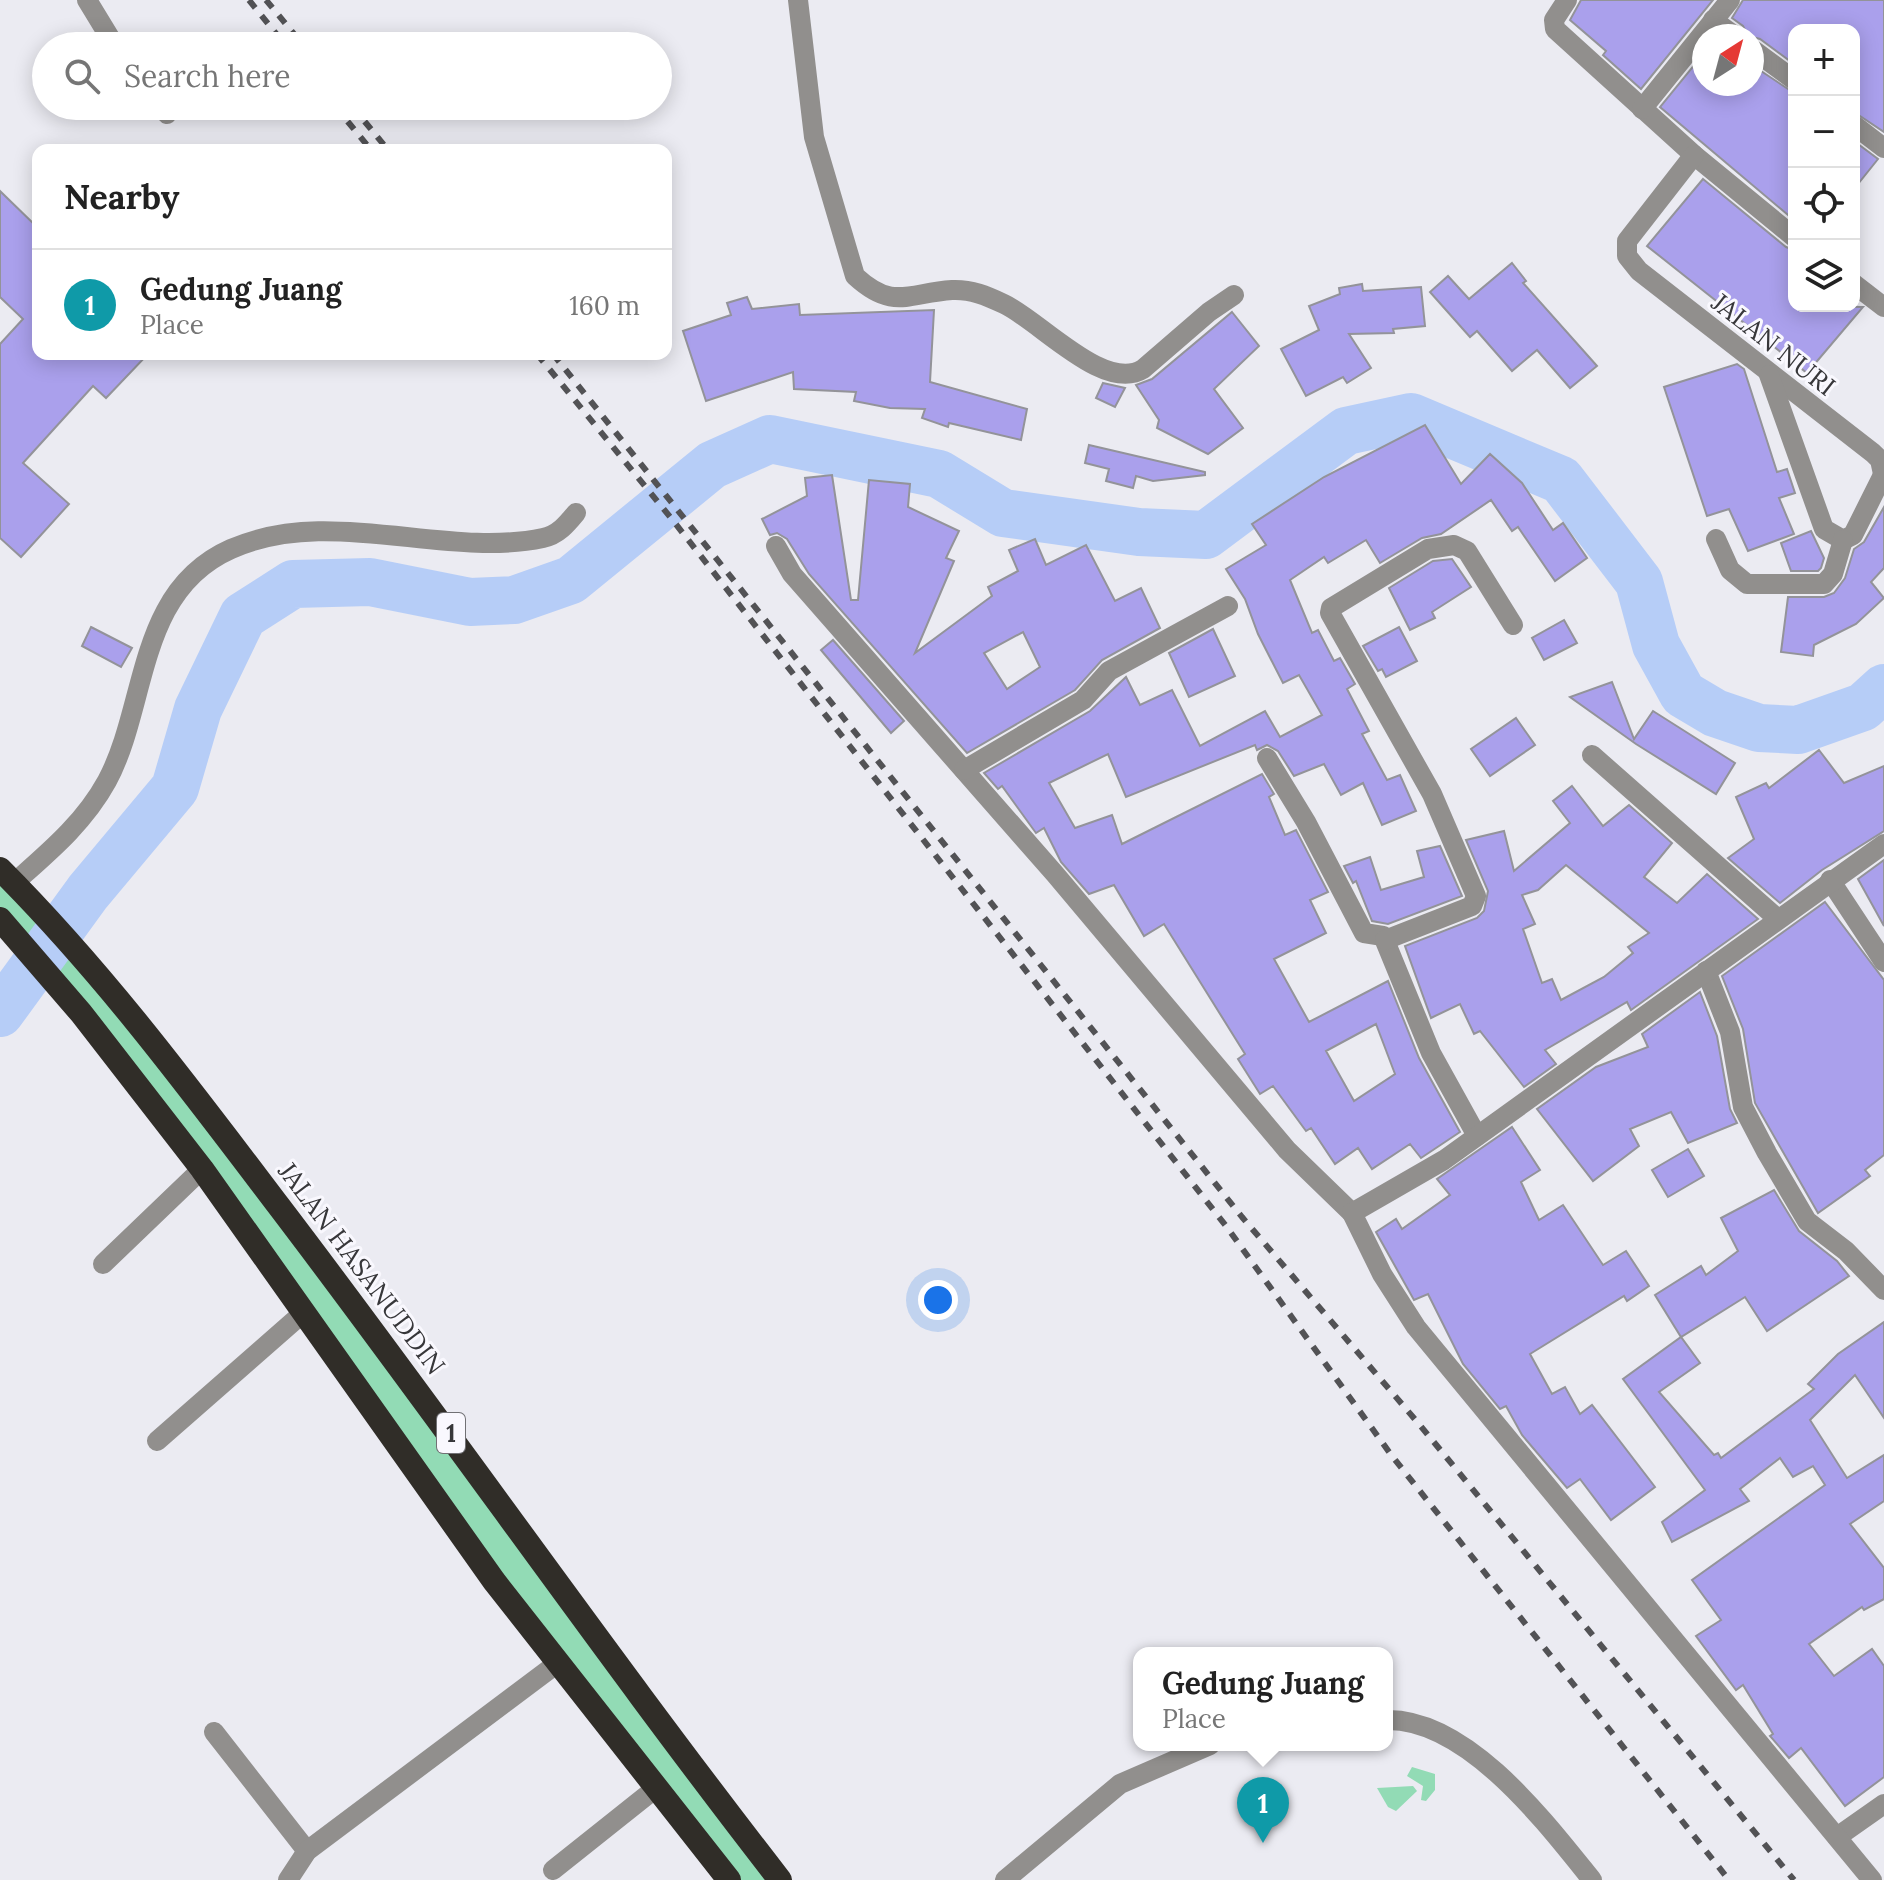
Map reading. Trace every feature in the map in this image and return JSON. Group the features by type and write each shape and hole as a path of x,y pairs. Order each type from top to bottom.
{"highway":[{"name":"JALAN HASANUDDIN","path":"14,882 121,1002 428,1401 669,1738 780,1880"},
{"name":"1","path":"2,921 81,1013 202,1169 494,1581 729,1880"},
{"path":"95,1034 121,1002"}],"street":[{"path":"87,0 106,32"},
{"path":"798,0 814,137 855,276 865,286 890,299 905,300 954,290 979,293 1026,315 1086,362 1130,374 1143,369 1209,312 1234,295"},
{"path":"1567,0 1554,20 1555,29 1694,155 1788,232"},
{"path":"1642,109 1730,0"},
{"path":"1713,20 1718,24"},
{"path":"1764,58 1788,76"},
{"path":"1860,130 1884,148"},
{"name":"JALAN NURI","path":"1694,155 1627,241 1627,256 1639,271 1880,460 1884,474"},
{"path":"1860,289 1884,307"},
{"path":"1769,375 1824,529 1843,540"},
{"path":"1716,539 1735,576 1754,587 1824,584 1833,574 1843,540 1853,535 1884,474"},
{"path":"14,882 69,834 93,805 109,777 142,665 161,622 181,588 209,561 257,539 282,535 354,531 490,542 543,538 564,527 576,513"},
{"path":"1385,940 1472,906 1476,896 1432,794 1330,613 1331,608 1428,549 1454,545 1467,551 1513,625"},
{"path":"776,546 792,574 848,634 1287,1150 1352,1213 1382,1274 1416,1327 1872,1880"},
{"path":"964,770 1076,705 1109,671 1228,606"},
{"path":"1592,755 1778,919"},
{"path":"1267,758 1306,822 1364,933 1380,933 1385,940 1431,1053 1477,1136"},
{"path":"1352,1213 1477,1136 1884,844"},
{"path":"1830,880 1884,962"},
{"path":"1706,971 1730,1032 1743,1107 1767,1153 1807,1221 1846,1251 1884,1290"},
{"path":"103,1264 202,1169"},
{"path":"157,1441 303,1313"},
{"path":"288,1880 307,1851 559,1662"},
{"path":"1393,1721 1424,1726 1475,1755 1530,1803 1592,1880"},
{"path":"214,1732 307,1851"},
{"path":"1005,1880 1120,1784 1196,1751"},
{"path":"553,1870 656,1788"},
{"path":"1837,1837 1884,1804"}],"green space":[{"path":"0,869 28,895 780,1880 729,1880 0,919"},
{"path":"1412,1767 1435,1774 1435,1790 1426,1801 1421,1800 1423,1786 1407,1776"},
{"path":"1413,1786 1417,1791 1396,1811 1388,1807 1377,1788"}],"building":[{"path":"1581,0 1713,0 1641,89 1603,55 1606,51 1570,20"},
{"path":"1743,0 1884,0 1884,132 1860,116 1860,24 1788,24 1788,60 1764,42 1764,24 1740,24 1732,18"},
{"path":"1692,68 1692,96 1764,96 1764,73 1788,89 1788,215 1660,107"},
{"path":"1860,146 1878,159 1860,182"},
{"path":"1703,179 1788,248 1788,312 1859,312 1807,373 1647,246"},
{"path":"0,191 32,222 32,360 142,360 106,398 93,386 23,463 69,504 21,557 0,538 0,344 23,319 0,297"},
{"path":"1512,263 1526,281 1523,283 1597,366 1570,388 1537,350 1512,371 1477,331 1470,337 1430,292 1448,276 1469,299"},
{"path":"1362,284 1363,291 1421,287 1425,326 1393,329 1394,333 1349,334 1371,368 1347,383 1343,377 1306,396 1281,349 1319,330 1309,306 1340,294 1339,288"},
{"path":"747,297 752,309 799,304 800,315 934,310 930,382 1027,409 1021,440 949,423 948,427 922,418 925,409 890,408 854,401 856,392 794,389 793,372 706,401 683,331 731,315 727,303"},
{"path":"1232,312 1259,346 1214,389 1243,428 1208,454 1157,428 1159,420 1136,385 1152,379"},
{"path":"1737,364 1744,369 1777,472 1787,469 1795,493 1779,498 1794,534 1748,551 1729,509 1707,516 1664,387"},
{"path":"1103,383 1125,388 1115,407 1096,398"},
{"path":"1425,425 1461,484 1490,454 1522,483 1553,530 1563,523 1587,558 1555,581 1518,527 1512,531 1491,500 1441,534 1422,538 1380,563 1366,540 1328,563 1324,557 1290,580 1312,633 1318,630 1334,661 1340,658 1355,684 1347,689 1369,731 1362,734 1387,780 1400,775 1416,811 1382,825 1363,783 1341,795 1324,764 1294,776 1278,751 1267,745 1257,750 1255,745 1126,797 1108,754 1049,783 1075,828 1112,815 1122,844 1262,774 1274,794 1269,797 1285,835 1296,830 1328,892 1310,900 1326,933 1274,959 1309,1022 1388,981 1419,1058 1460,1132 1421,1158 1410,1144 1372,1169 1358,1148 1335,1164 1311,1128 1306,1131 1273,1086 1260,1094 1238,1059 1245,1054 1164,924 1144,936 1114,885 1089,894 1061,862 1044,828 1036,833 1002,786 998,789 984,773 1090,711 1126,677 1140,705 1172,690 1200,746 1265,711 1280,737 1322,715 1299,675 1283,683 1258,634 1245,599 1226,569 1266,545 1252,524 1324,477","holes":["1376,1024 1395,1074 1354,1101 1326,1051"]},
{"path":"1089,445 1205,472 1205,475 1153,481 1136,476 1133,488 1106,481 1109,469 1085,463"},
{"path":"832,475 851,600 858,600 869,480 910,484 908,507 959,531 946,558 954,561 915,653 992,596 988,587 1018,571 1009,550 1035,539 1046,565 1086,545 1115,601 1141,588 1160,628 1102,660 1075,690 967,753 809,574 787,539 777,533 770,535 762,519 807,496 805,478","holes":["1023,632 1040,667 1007,689 984,653"]},
{"path":"1884,507 1884,568 1871,582 1884,598 1856,624 1814,645 1813,656 1781,652 1788,597 1824,597 1834,593 1845,578 1854,549 1864,542"},
{"path":"1811,531 1824,558 1821,568 1818,571 1791,571 1781,543"},
{"path":"1452,559 1471,587 1432,612 1435,618 1410,630 1389,588 1433,561"},
{"path":"1564,620 1577,643 1544,660 1532,638"},
{"path":"91,627 132,648 121,667 82,646"},
{"path":"1399,627 1417,661 1386,677 1382,669 1378,671 1363,646"},
{"path":"1213,629 1235,676 1189,697 1169,653"},
{"path":"833,640 904,721 891,733 821,650"},
{"path":"1612,682 1634,739 1653,711 1735,763 1716,794 1636,744 1570,697"},
{"path":"1516,718 1535,745 1490,776 1471,749"},
{"path":"1819,750 1844,783 1884,766 1884,831 1822,870 1780,903 1728,858 1754,839 1736,797 1766,783 1769,788"},
{"path":"1572,786 1603,826 1629,805 1672,843 1644,877 1677,903 1707,874 1758,919 1631,1010 1627,1002 1545,1050 1556,1064 1524,1087 1480,1031 1474,1034 1460,1004 1431,1018 1405,946 1477,918 1484,911 1488,891 1466,840 1504,831 1514,871 1570,823 1553,801","holes":["1566,865 1649,933 1628,947 1633,953 1604,977 1561,1000 1552,979 1542,983 1523,929 1535,924 1522,895 1538,890"]},
{"path":"1440,846 1462,896 1388,924 1372,921 1356,881 1353,883 1344,866 1370,857 1381,890 1424,877 1417,851"},
{"path":"1884,860 1884,926 1858,879"},
{"path":"1825,902 1884,980 1884,1155 1865,1170 1870,1176 1818,1213 1755,1103 1743,1029 1722,976"},
{"path":"1700,992 1717,1036 1730,1109 1737,1123 1688,1143 1671,1112 1630,1129 1639,1146 1593,1181 1537,1109 1596,1067 1648,1047 1642,1034"},
{"path":"1512,1127 1540,1170 1521,1182 1539,1220 1563,1205 1603,1265 1626,1251 1649,1286 1627,1301 1624,1296 1530,1354 1552,1394 1565,1387 1580,1414 1592,1405 1655,1487 1611,1520 1580,1479 1567,1488 1522,1435 1506,1406 1500,1409 1463,1364 1428,1294 1414,1300 1376,1232 1396,1219 1402,1229 1450,1195 1437,1179"},
{"path":"1688,1149 1704,1176 1668,1197 1652,1170"},
{"path":"1774,1190 1799,1231 1837,1261 1849,1276 1767,1331 1745,1297 1681,1337 1655,1295 1701,1266 1706,1275 1738,1251 1721,1218"},
{"path":"1884,1322 1884,1418 1855,1375 1810,1420 1847,1478 1884,1455 1884,1501 1850,1524 1884,1568 1884,1599 1864,1610 1862,1607 1809,1644 1834,1676 1872,1649 1884,1666 1884,1777 1845,1806 1801,1748 1789,1758 1770,1736 1773,1734 1743,1685 1736,1690 1696,1636 1721,1620 1692,1580 1825,1485 1813,1466 1793,1477 1780,1458 1740,1489 1749,1501 1672,1542 1662,1522 1705,1490 1623,1379 1681,1337 1700,1363 1659,1392 1714,1455 1718,1453 1721,1458 1814,1389 1808,1384 1838,1354"}],"waterway":[{"path":"0,1013 88,892 175,788 198,709 243,616 293,584 370,582 470,602 514,600 571,580 712,465 770,439 939,474 1003,513 1139,532 1206,535 1346,431 1411,417 1561,480 1639,582 1656,645 1683,694 1715,713 1759,728 1798,730 1863,707 1884,688"}],"railway":[{"path":"249,0 275,32"},
{"path":"266,0 292,32"},
{"path":"346,120 366,144"},
{"path":"363,120 383,144"},
{"path":"542,360 671,518 1226,1226 1392,1456 1729,1880"},
{"path":"558,360 1242,1217 1419,1424 1794,1880"}],"place":[{"name":"Gedung Juang","path":"1263,1843"}]}
